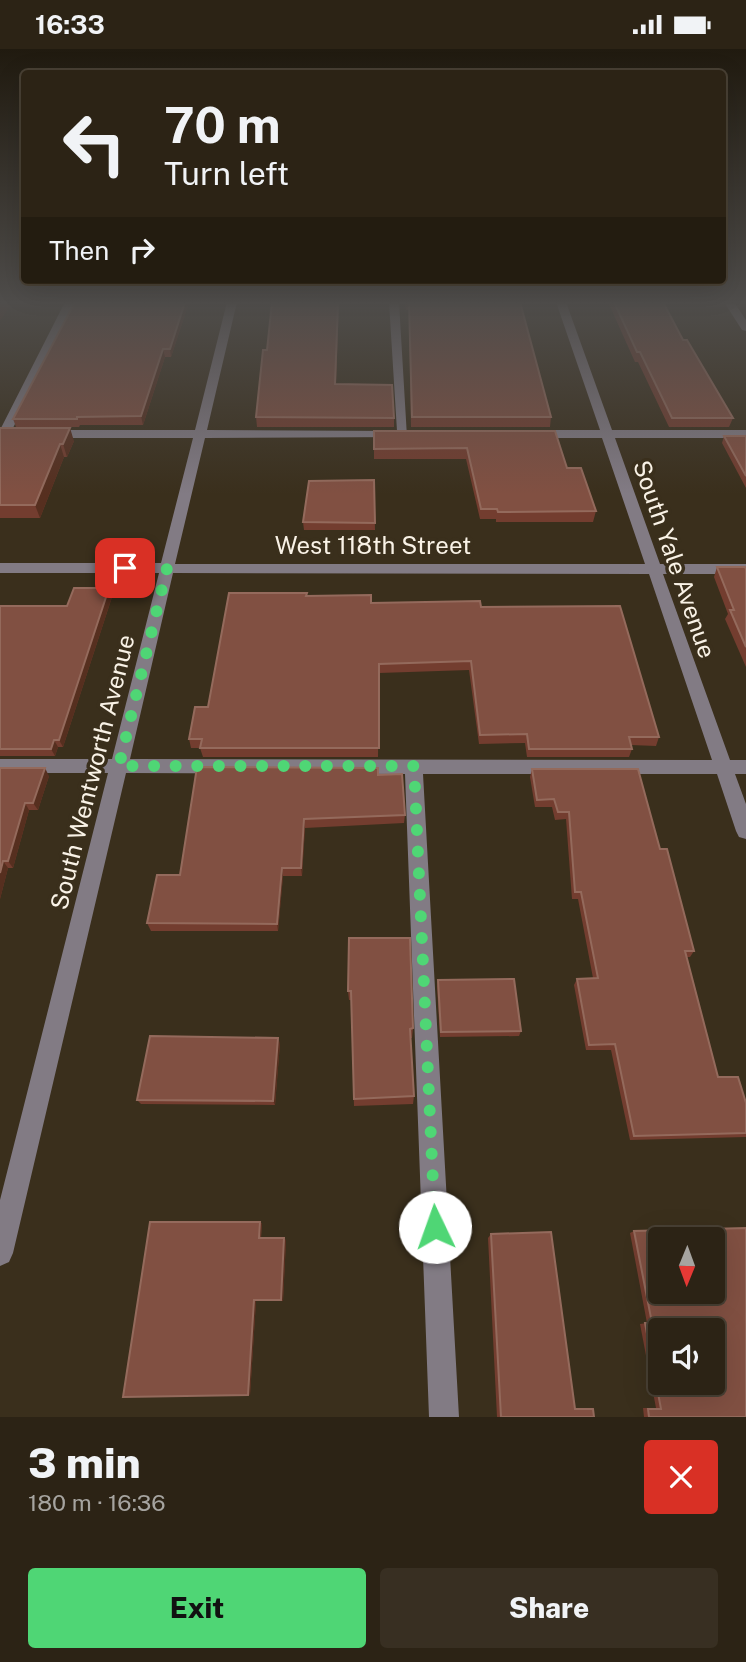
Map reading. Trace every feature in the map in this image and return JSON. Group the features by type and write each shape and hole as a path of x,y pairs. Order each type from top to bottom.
{"street":[{"path":"37,366 2,434 410,434 402,366"},
{"name":"South Wentworth Avenue","path":"0,1253 217,366"},
{"name":"South Yale Avenue","path":"583,366 746,831"},
{"path":"520,434 746,434"},
{"name":"West 118th Street","path":"0,568 746,569"},
{"path":"0,766 746,767"},
{"path":"414,766 444,1417"}],"building":[{"path":"41,366 157,366 141,416 13,419"},
{"path":"261,366 336,366 335,384 392,385 394,418 256,417"},
{"path":"411,366 537,366 551,417 412,417"},
{"path":"647,366 702,366 733,418 672,418"},
{"path":"0,428 70,428 63,444 60,444 35,505 0,505"},
{"path":"374,431 555,431 567,468 581,468 596,511 498,512 497,509 481,509 467,448 374,449"},
{"path":"724,436 746,436 746,476"},
{"path":"374,480 375,523 303,522 309,481"},
{"path":"717,567 746,569 746,647 730,610 734,610"},
{"path":"74,588 109,588 59,740 54,740 51,749 0,749 0,606 67,606"},
{"path":"229,593 371,595 371,603 480,601 481,607 620,606 659,737 629,737 632,749 529,749 527,734 480,735 471,661 379,664 379,748 200,748 202,739 189,739 195,707 208,707"},
{"path":"197,767 378,768 378,775 402,774 405,815 304,819 301,868 282,868 277,924 147,923 157,875 180,875"},
{"path":"0,768 45,768 33,803 25,803 8,861 3,861 0,873"},
{"path":"532,769 638,769 660,849 667,849 694,951 685,951 718,1077 738,1077 746,1103 746,1133 634,1136 615,1044 589,1045 577,979 598,978 581,892 575,892 569,812 558,812 554,799 537,800"},
{"path":"349,938 410,938 413,1028 410,1029 414,1096 354,1099 351,991 348,991"},
{"path":"514,979 521,1031 441,1032 438,980"},
{"path":"150,1036 278,1038 273,1101 137,1100"},
{"path":"150,1222 260,1222 259,1238 284,1238 281,1300 254,1300 248,1395 123,1397"},
{"path":"746,1228 746,1417 649,1417 648,1409 661,1409 658,1395 725,1395 725,1318 651,1318 648,1304 725,1304 725,1229"},
{"path":"634,1231 648,1231 648,1303"},
{"path":"551,1232 575,1409 593,1409 594,1417 501,1417 491,1234"}],"route":[{"path":"125,568 167,568 119,766 414,766 435,1227"}]}
